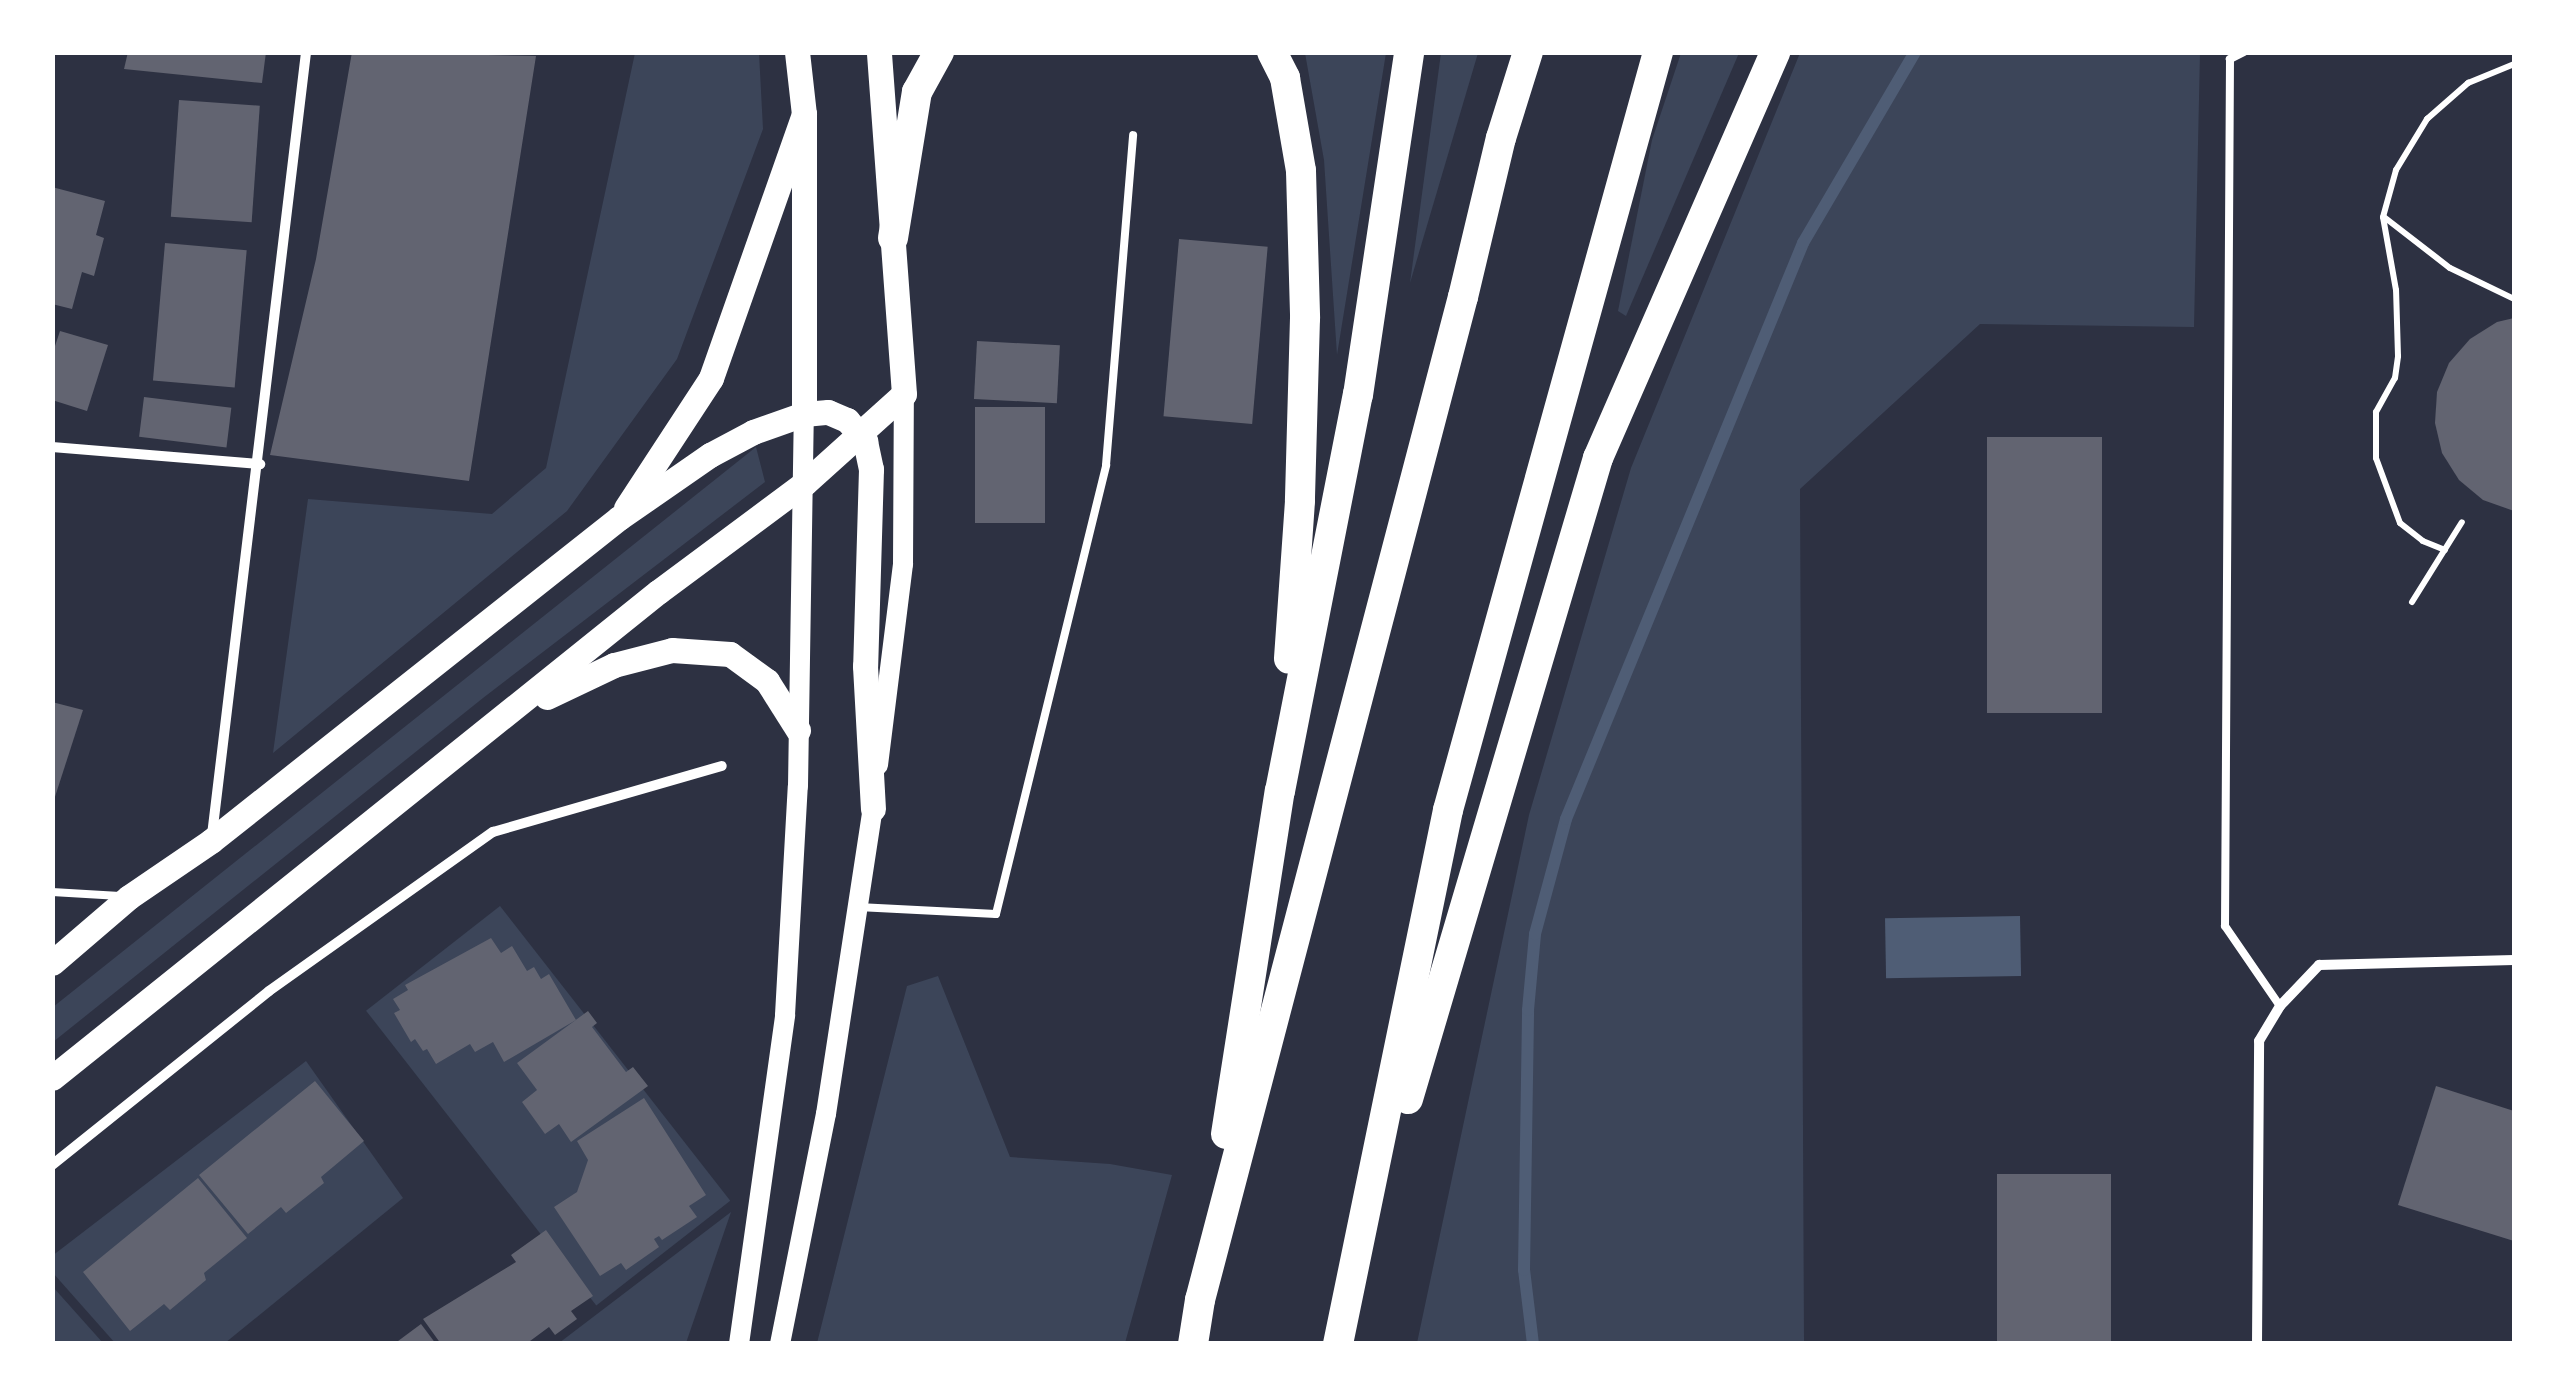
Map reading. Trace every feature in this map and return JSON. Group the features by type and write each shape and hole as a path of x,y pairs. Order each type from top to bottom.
{"highway":[{"path":"893,238 918,92 939,52"},
{"path":"1272,52 1285,78 1300,172 1305,318 1300,502 1280,792"},
{"path":"1193,1344 1280,792 1358,395 1409,52"},
{"path":"1200,1300 1464,297 1501,138 1528,52"},
{"path":"1352,1288 1448,810 1658,52"},
{"path":"1338,1344 1598,458 1775,52"}],"main road":[{"path":"739,1344 785,1015 798,730 804,483 804,114 796,52"},
{"path":"780,1344 826,1114 873,809 903,564 904,394 878,52"},
{"path":"619,518 711,378 804,114"},
{"path":"52,1078 658,592 804,483 904,394"},
{"path":"52,963 129,897 211,841 619,518 710,455 753,432 804,414 828,412 847,420 860,435 870,468 872,510 865,666 873,809"},
{"path":"510,714 614,665 672,650 730,654 767,682 798,730"}],"street":[{"path":"211,841 260,464 306,52"},
{"path":"52,447 260,464"},
{"path":"52,1165 269,991 493,832 722,766"},
{"path":"2256,1344 2259,1041 2280,1006 2319,965 2514,960"}],"lane":[{"path":"2244,52 2230,59 2225,926 2280,1006"},
{"path":"858,907 996,914 1106,464 1133,134"},
{"path":"52,892 129,897"}],"path":[{"path":"2445,550 2423,541 2400,523 2376,458 2376,412 2395,378 2398,356 2396,290 2383,216 2396,170 2427,120 2468,83 2514,64"},
{"path":"2383,216 2450,268 2514,300"},
{"path":"2412,602 2462,522"}],"shaded area":[{"path":"635,53 759,53 763,129 677,359 567,511 273,753 308,499 492,514 546,468"},
{"path":"1305,53 1386,53 1337,355 1324,160"},
{"path":"1441,53 1478,53 1410,283"},
{"path":"1681,53 1739,53 1626,316 1618,311 1652,140"},
{"path":"1800,53 2200,53 2194,327 1980,324 1800,489 1804,1343 1417,1343 1529,815 1631,468"},
{"path":"756,447 765,482 483,698 53,1042 53,1007"},
{"path":"500,906 730,1201 596,1305 366,1011"},
{"path":"2020,916 2021,976 1886,978 1885,918"},
{"path":"938,976 1010,1157 1110,1164 1172,1175 1125,1343 817,1343 907,986"},
{"path":"306,1061 403,1198 225,1343 115,1343 53,1273 52,1256"},
{"path":"731,1212 686,1343 559,1343"},
{"path":"53,1287 103,1343 53,1343"}],"building":[{"path":"128,52 266,52 262,83 124,69"},
{"path":"352,52 536,56 469,481 270,455 316,259"},
{"path":"179,100 260,106 252,222 171,217"},
{"path":"52,187 105,201 96,235 104,238 94,276 82,272 72,309 52,304"},
{"path":"1179,239 1268,247 1252,424 1163,416"},
{"path":"165,243 247,250 235,388 153,380"},
{"path":"2514,318 2514,511 2483,500 2459,480 2442,453 2435,423 2437,392 2449,363 2470,339 2497,322"},
{"path":"60,331 108,345 87,411 52,400 52,355"},
{"path":"977,341 1060,345 1057,403 974,399"},
{"path":"144,397 231,408 226,447 139,437"},
{"path":"975,407 1045,407 1045,523 975,523"},
{"path":"1987,437 2102,437 2102,713 1987,713"},
{"path":"52,702 83,710 53,803 52,803"},
{"path":"491,938 501,953 512,946 527,971 534,967 541,979 549,974 576,1020 504,1062 493,1042 475,1052 470,1044 436,1064 427,1049 423,1051 415,1039 411,1042 394,1013 400,1010 393,999 408,990 405,985"},
{"path":"588,1011 597,1023 592,1027 626,1072 633,1067 648,1086 571,1142 559,1124 545,1134 522,1102 537,1090 517,1063"},
{"path":"315,1081 364,1141 321,1177 324,1183 286,1213 281,1207 248,1234 199,1175"},
{"path":"2436,1086 2514,1111 2514,1241 2398,1205"},
{"path":"644,1098 706,1195 689,1206 697,1217 662,1240 659,1236 654,1239 659,1247 626,1270 621,1263 600,1276 554,1207 577,1192 588,1160 577,1141"},
{"path":"1997,1174 2111,1174 2111,1344 1997,1344"},
{"path":"198,1178 247,1238 204,1273 206,1280 170,1310 164,1304 130,1331 83,1272"},
{"path":"546,1230 593,1296 571,1311 577,1319 555,1335 549,1327 526,1344 441,1344 423,1319 516,1262 511,1255"},
{"path":"421,1324 436,1344 394,1344"}],"waterway":[{"path":"1533,1344 1524,1270 1528,1010 1535,934 1566,819 1803,243 1915,52"}]}
